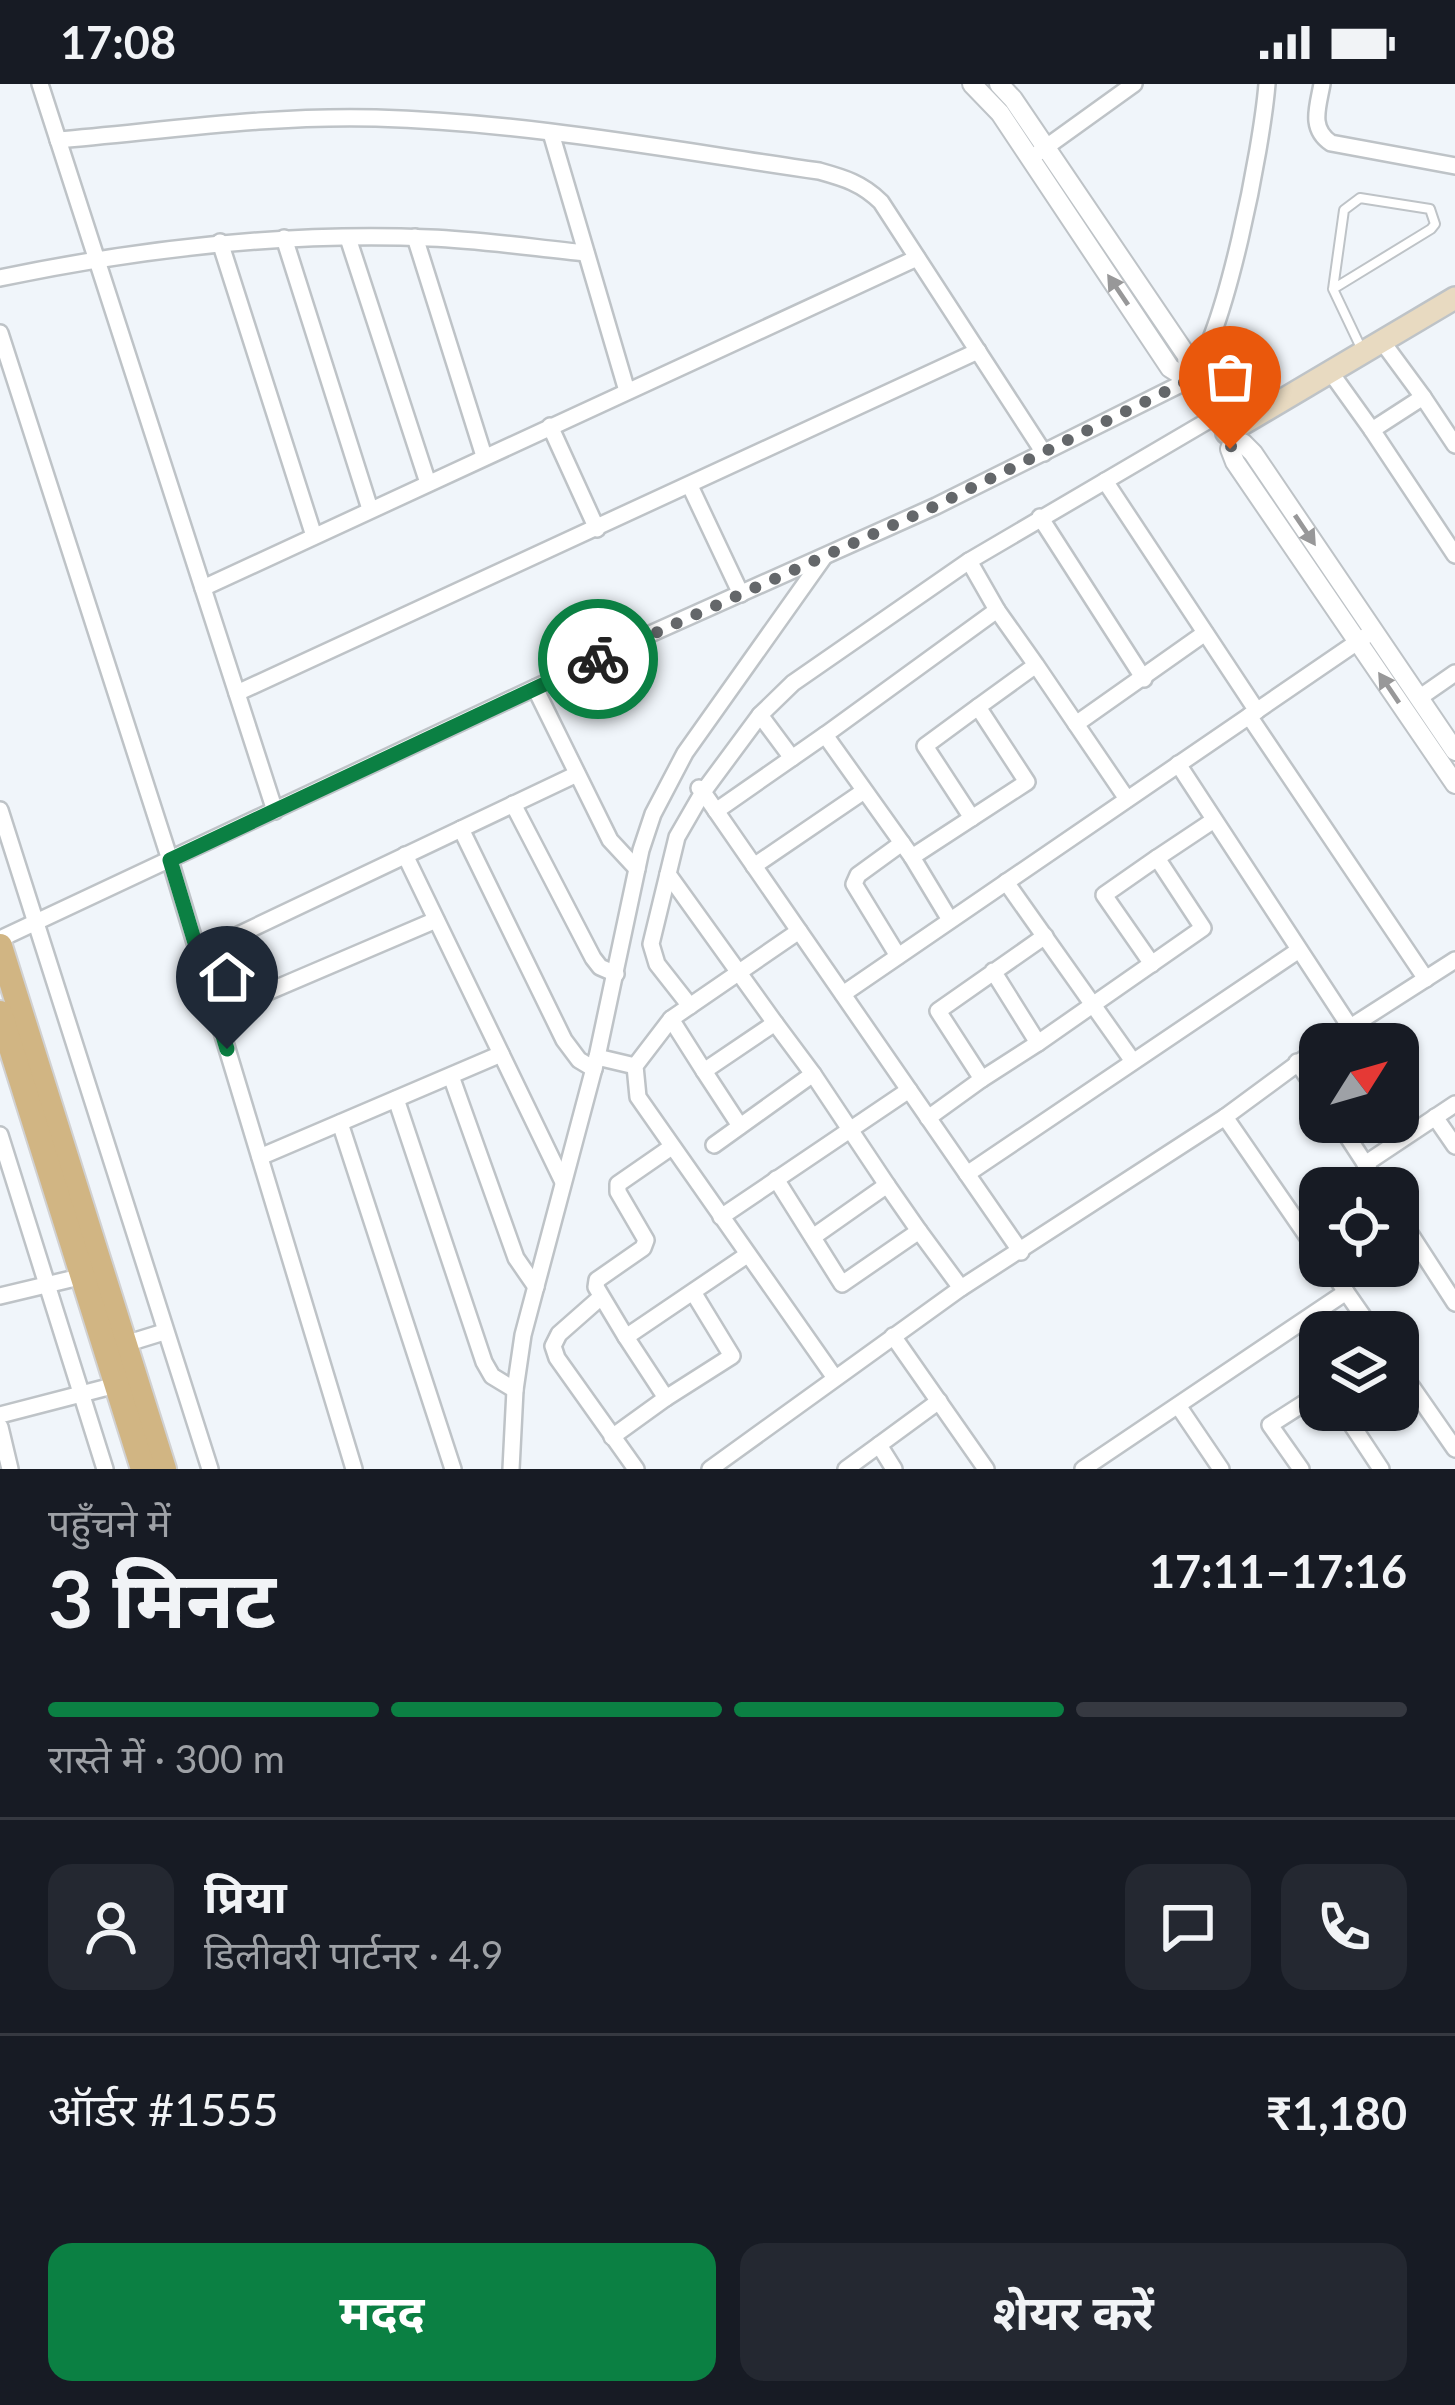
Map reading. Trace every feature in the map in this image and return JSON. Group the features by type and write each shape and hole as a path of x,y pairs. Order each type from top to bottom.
{"main road":[{"path":"1225,430 1455,298"},
{"path":"0,942 92,1274 116,1384 143,1469"},
{"path":"0,1013 92,1274 125,1344 164,1469"}],"street":[{"path":"40,84 275,811"},
{"path":"972,84 1038,153"},
{"path":"999,84 1038,153 1187,356 1189,380 1225,430 1253,454 1455,784"},
{"path":"1038,153 1134,84"},
{"path":"0,942 535,688 824,557 1189,380 1208,350 1250,193 1267,84"},
{"path":"1322,84 1317,127 1331,143 1455,166"},
{"path":"58,140 249,123 372,118 551,133 847,178 866,187 880,202 1044,453"},
{"path":"551,133 627,391"},
{"path":"0,278 96,257 284,238 415,237 586,254"},
{"path":"415,237 484,456"},
{"path":"284,238 370,509"},
{"path":"348,238 428,482"},
{"path":"220,242 314,536"},
{"path":"203,588 917,258"},
{"path":"0,333 170,860 354,1469"},
{"path":"1372,345 1423,397 1455,445"},
{"path":"237,693 978,351"},
{"path":"1329,370 1455,555"},
{"path":"1372,430 1423,397"},
{"path":"550,426 597,529"},
{"path":"690,1006 657,964 651,944 682,823 698,788 760,715 793,683 1040,517 1105,481 1225,430"},
{"path":"1105,481 1426,979"},
{"path":"691,486 741,594"},
{"path":"1040,517 1144,679"},
{"path":"511,1469 523,1335 563,1183 613,1063 616,974 652,814 676,767 824,557"},
{"path":"969,561 1127,799"},
{"path":"716,811 998,610"},
{"path":"1076,724 1205,632"},
{"path":"1366,636 1419,698 1455,751"},
{"path":"843,994 1366,636"},
{"path":"972,818 925,746 1036,665"},
{"path":"1419,698 1455,673"},
{"path":"535,688 616,850 637,868"},
{"path":"898,956 854,884 858,875 972,818 1027,782 978,707"},
{"path":"760,715 792,758"},
{"path":"825,735 950,920"},
{"path":"1178,764 1347,1023"},
{"path":"676,767 716,811 1021,1252"},
{"path":"198,954 577,773"},
{"path":"754,866 864,790"},
{"path":"513,804 593,958 616,974"},
{"path":"0,810 210,1469"},
{"path":"1152,964 1104,895 1214,820"},
{"path":"461,829 564,1040 579,1060 613,1063 799,931"},
{"path":"405,856 563,1183"},
{"path":"928,1118 1203,928 1157,858"},
{"path":"668,874 961,1288"},
{"path":"1006,882 1132,1060"},
{"path":"216,1013 436,920"},
{"path":"982,1079 938,1011 1045,936"},
{"path":"967,1174 1299,950"},
{"path":"1356,1023 1455,960"},
{"path":"994,971 1038,1043"},
{"path":"670,1019 740,1126"},
{"path":"704,1071 775,1023"},
{"path":"260,1157 501,1054"},
{"path":"710,1469 729,1464 893,1336 1225,1117 1298,1062"},
{"path":"613,1063 835,1378"},
{"path":"714,1145 813,1074"},
{"path":"451,1076 516,1258 536,1287"},
{"path":"721,1217 909,1090"},
{"path":"396,1099 484,1362 492,1376 515,1390"},
{"path":"1365,1164 1455,1104"},
{"path":"1225,1117 1299,1224"},
{"path":"1435,1117 1455,1147"},
{"path":"340,1123 453,1469"},
{"path":"0,1135 105,1469"},
{"path":"1352,1143 1367,1167"},
{"path":"666,1398 602,1297 597,1280 643,1248 646,1240 618,1192 619,1184 670,1148"},
{"path":"776,1179 842,1283 919,1231"},
{"path":"813,1237 887,1185"},
{"path":"1419,1248 1455,1304"},
{"path":"626,1337 747,1255"},
{"path":"0,1296 92,1274"},
{"path":"1343,1287 1359,1311"},
{"path":"612,1437 732,1357 693,1292"},
{"path":"1083,1469 1346,1292"},
{"path":"602,1297 559,1334 553,1346 636,1469"},
{"path":"125,1344 164,1332"},
{"path":"893,1336 986,1469"},
{"path":"0,1415 116,1384"},
{"path":"1419,1393 1449,1429 1455,1449"},
{"path":"846,1469 939,1401"},
{"path":"1299,1406 1270,1425 1301,1469"},
{"path":"1179,1407 1215,1467"},
{"path":"0,1427 10,1469"},
{"path":"1356,1431 1382,1469"},
{"path":"879,1445 894,1469"}],"lane":[{"path":"1333,289 1431,229 1435,216 1430,209 1360,198 1344,210 1333,289 1372,345"}],"way so far":[{"path":"598,659 935,506 1189,380 1233,441 1230,449"}],"route":[{"path":"227,1049 170,860 598,659"}]}
